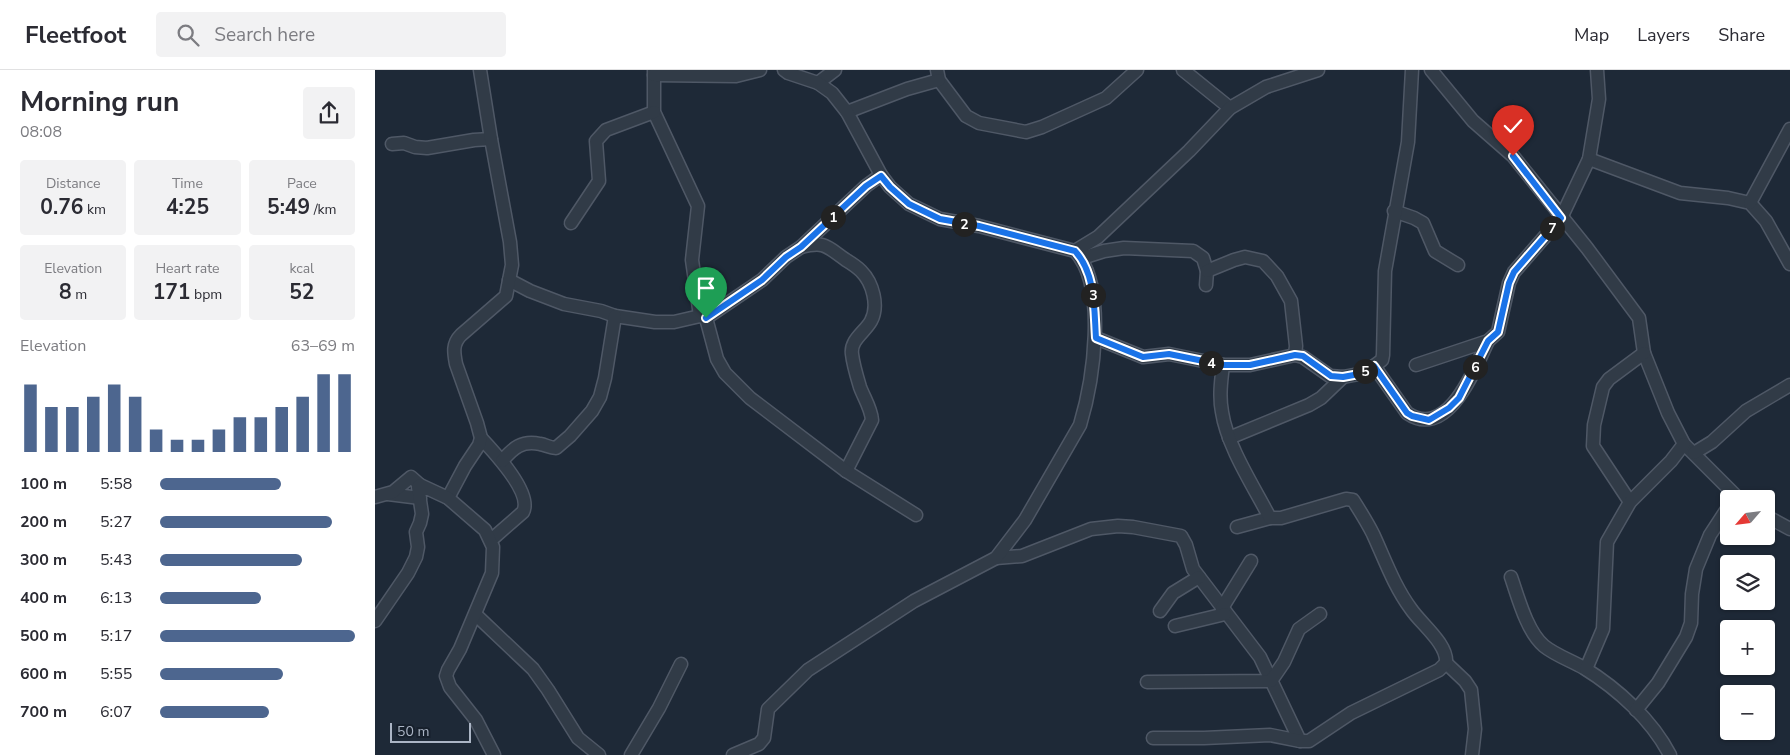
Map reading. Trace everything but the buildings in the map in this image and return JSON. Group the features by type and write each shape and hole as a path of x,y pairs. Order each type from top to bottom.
{"street":[{"path":"480,70 512,254 508,292 503,299 457,340 454,346 456,364 481,438 502,461 520,489 525,507 523,512 491,540"},
{"path":"760,70 736,76 654,72 654,112 698,206 692,260 703,317 717,359 725,373 750,398 846,471 916,515"},
{"path":"784,70 787,73 818,83 832,92 847,112 881,176 909,204 940,219 979,226 1079,254 1124,248 1193,252 1203,258 1207,271 1206,285"},
{"path":"818,83 835,70"},
{"path":"847,112 938,75 966,116 979,123 1026,132 1042,127 1106,98 1137,70"},
{"path":"1183,70 1230,108"},
{"path":"1079,254 1189,151 1230,108 1266,88 1318,70"},
{"path":"1096,338 1143,357 1169,354 1223,365 1250,365 1295,355 1303,356 1331,376 1343,377 1359,374 1382,360 1385,271 1394,211 1408,142 1412,70"},
{"path":"1431,70 1473,120 1513,156 1587,248 1639,318 1644,353 1668,413 1684,444 1725,490"},
{"path":"1374,366 1407,413 1412,416 1429,420 1449,408 1459,398 1488,341 1498,332 1509,283 1514,272 1561,218 1589,159 1599,99 1597,70"},
{"path":"571,223 599,182 596,141 606,130 654,112"},
{"path":"1750,203 1790,129"},
{"path":"392,144 404,143 415,147 427,148 491,138"},
{"path":"1589,159 1680,193 1728,198 1750,203 1766,222 1790,264"},
{"path":"509,280 564,304 601,311 615,316 655,322 673,322 703,317 762,280 786,257 801,247 866,186 881,176"},
{"path":"1394,211 1423,223 1435,251 1458,265"},
{"path":"801,247 817,243 825,246 860,269 866,276 874,295 875,305 871,321 853,345 851,352 860,388 872,414 872,420 846,471"},
{"path":"996,558 1025,520 1080,426 1085,409 1096,338 1093,294 1089,276 1079,254"},
{"path":"1207,271 1245,257 1263,261 1277,276 1291,301 1296,346 1295,355"},
{"path":"502,461 512,450 521,444 536,444 556,448 570,436 592,411 600,397 605,378 615,316"},
{"path":"1416,365 1488,341"},
{"path":"1630,502 1593,446 1594,425 1603,387 1609,379 1644,353"},
{"path":"1223,365 1220,392 1221,412 1229,438 1271,518"},
{"path":"1229,438 1309,405 1321,398 1343,377"},
{"path":"1694,453 1711,442 1746,411 1790,385"},
{"path":"448,498 479,445 481,438"},
{"path":"1586,669 1603,629 1607,542 1630,502 1671,461 1684,444"},
{"path":"375,497 395,491 411,478 420,485 448,498 485,530 491,540 494,555 492,573 476,614 448,670 447,681 449,687 476,720 494,755"},
{"path":"375,621 408,573 416,556 418,547 416,532 422,514 418,487 420,485"},
{"path":"388,494 420,498"},
{"path":"1153,738 1270,735 1299,741 1309,741 1351,713 1439,670 1446,663 1447,658 1438,641 1411,610 1395,586 1372,532 1353,500 1346,499 1281,518 1271,518 1237,527"},
{"path":"1636,710 1658,683 1686,637 1691,623 1692,594 1696,569 1710,535 1720,520"},
{"path":"1775,521 1790,529"},
{"path":"733,755 759,744 765,738 768,709 808,670 914,601 996,558 1022,556 1091,530 1118,526 1181,536 1186,545 1193,569 1260,658 1299,741"},
{"path":"1175,626 1223,611 1251,561"},
{"path":"1511,577 1525,615 1543,646 1586,669 1612,687 1660,737 1670,755"},
{"path":"1160,611 1173,593 1199,578"},
{"path":"476,614 533,669 578,738 599,755"},
{"path":"1271,681 1284,662 1299,629 1320,614"},
{"path":"1446,663 1465,681 1471,690 1475,729 1472,755"},
{"path":"631,755 659,708 681,664"},
{"path":"1147,682 1271,681"}],"route":[{"path":"706,318 762,280 786,257 801,247 866,186 881,176 909,204 940,219 979,226 1075,251 1082,258 1089,276 1094,302 1096,338 1143,357 1169,354 1223,365 1250,365 1295,355 1303,356 1331,376 1343,377 1359,374 1374,366 1407,413 1429,420 1449,408 1459,398 1488,341 1498,332 1509,283 1514,272 1561,218 1513,156"}]}
